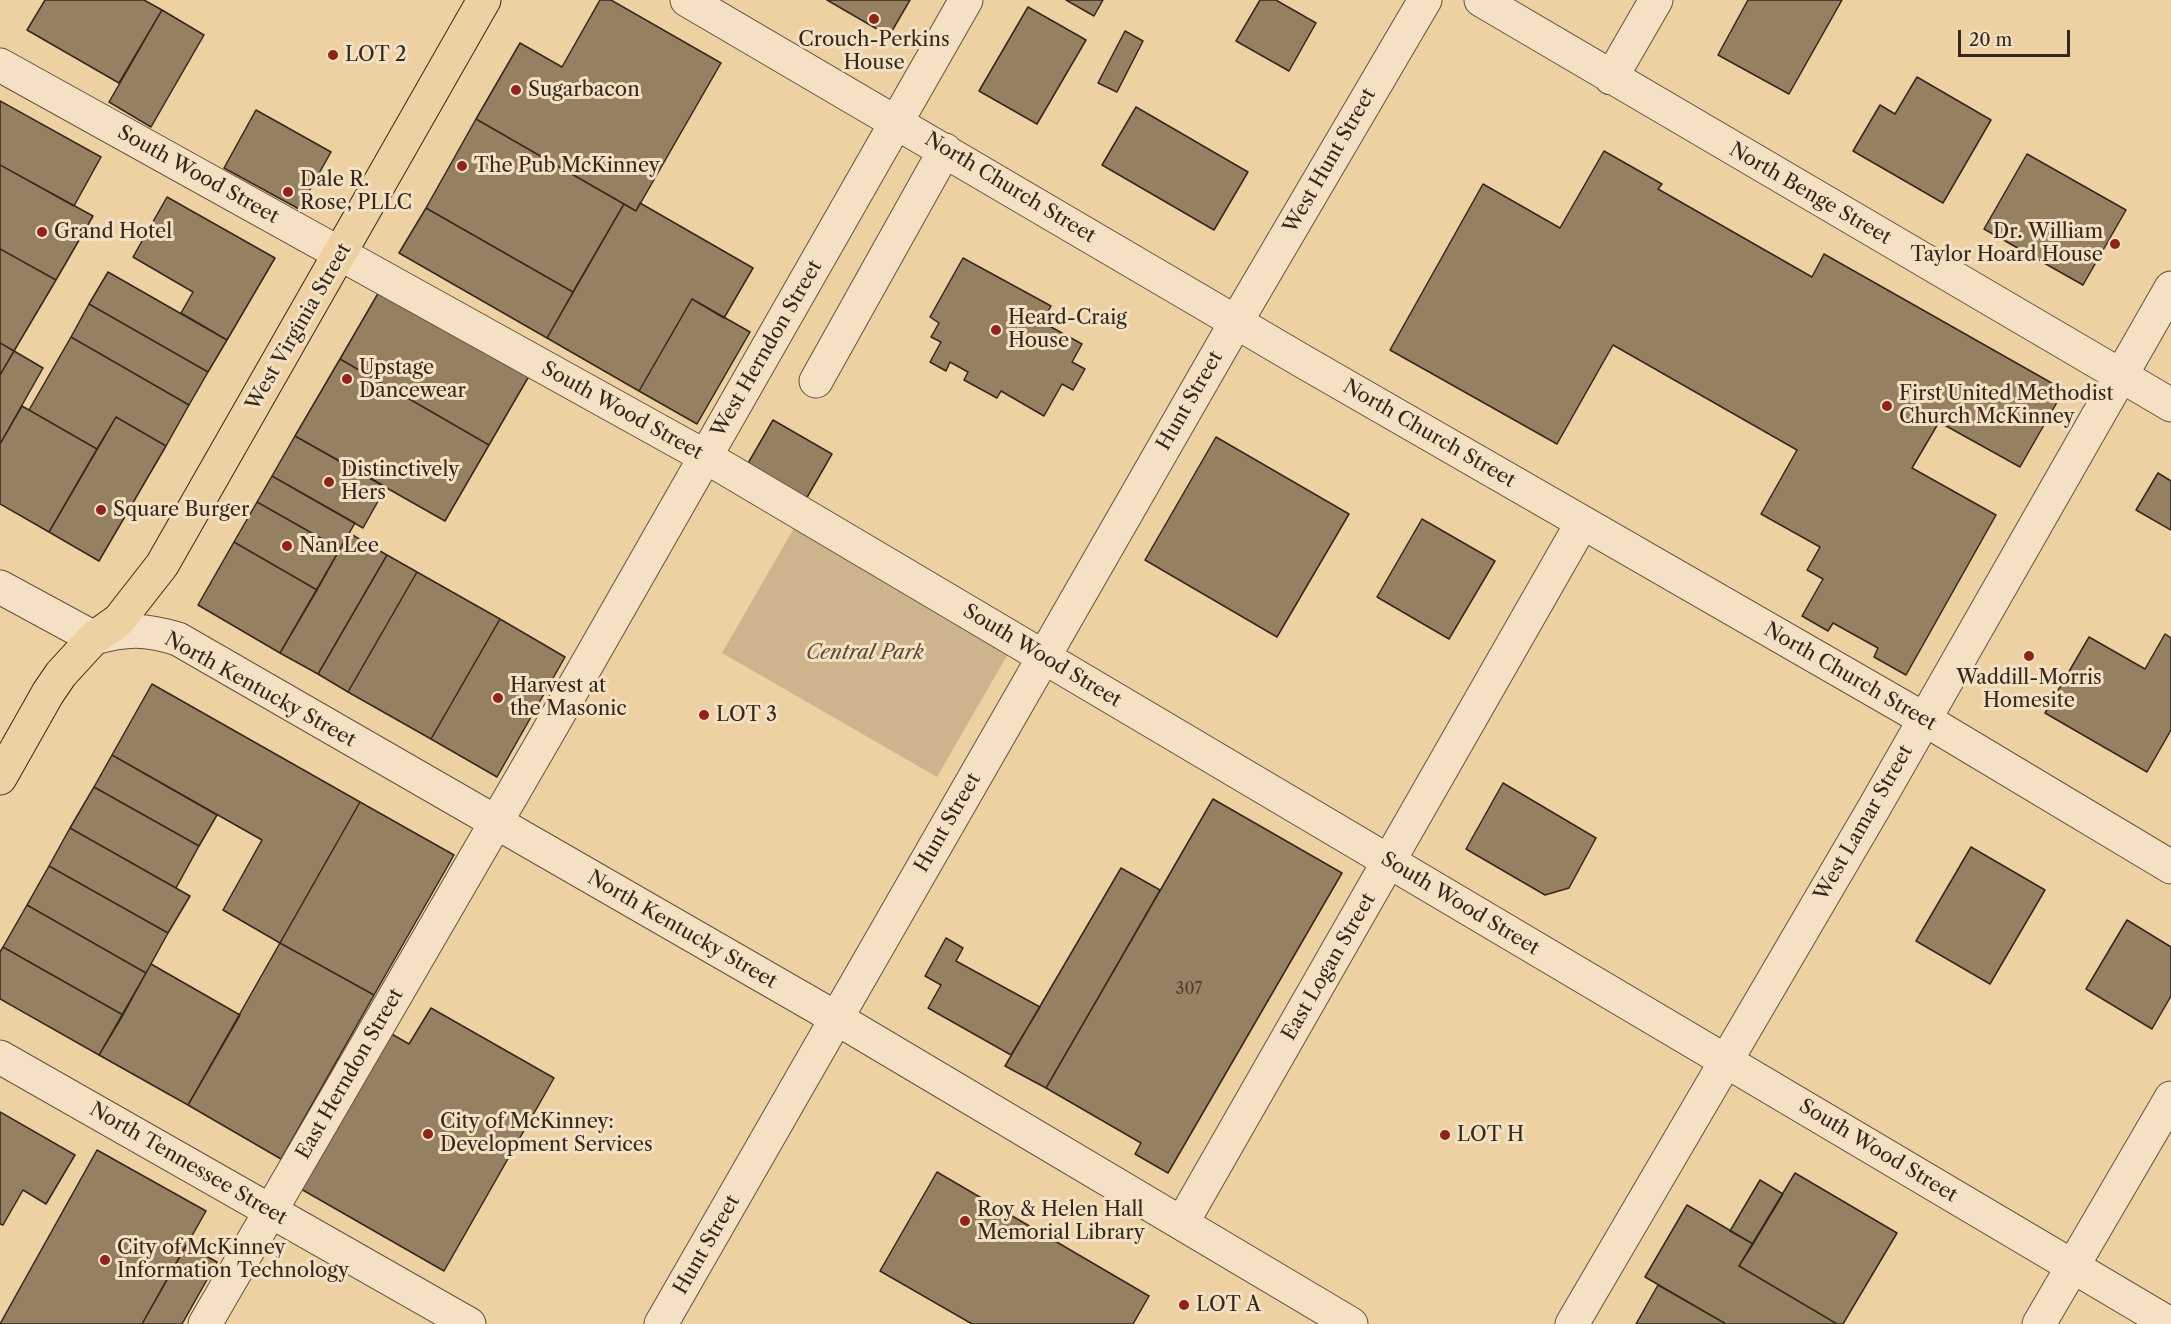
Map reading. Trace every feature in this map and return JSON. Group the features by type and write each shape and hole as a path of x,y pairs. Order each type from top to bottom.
{"main road":[{"name":"West Virginia Street","path":"0,778 48,693 68,665 94,638 119,620 162,565 483,0"}],"street":[{"name":"North Church Street","path":"687,0 1236,322 1924,719 2171,867"},
{"name":"West Herndon Street","path":"496,824 966,0"},
{"name":"West Hunt Street","path":"1236,322 1425,0"},
{"name":"North Benge Street","path":"1481,0 1522,10 1611,78 2171,405"},
{"path":"1611,78 1656,0"},
{"name":"South Wood Street","path":"0,64 706,457 2170,1324"},
{"path":"816,381 945,150"},
{"name":"West Lamar Street","path":"1572,1324 1874,808 2171,288"},
{"name":"Hunt Street","path":"661,1324 1236,322"},
{"name":"East Logan Street","path":"1182,1222 1582,523"},
{"path":"0,586 94,638"},
{"name":"North Kentucky Street","path":"94,638 118,631 137,630 152,631 178,639 836,1018 1351,1324"},
{"name":"East Herndon Street","path":"205,1324 496,824"},
{"name":"North Tennessee Street","path":"0,1057 469,1324"},
{"path":"2039,1324 2171,1098"}],"green space":[{"name":"Central Park","path":"794,528 1009,652 937,777 722,653"}],"building":[{"path":"45,0 144,0 162,10 119,83 27,30"},
{"path":"600,0 611,0 721,63 636,211 476,119 520,43 562,67"},
{"path":"827,0 910,0 889,36"},
{"path":"1066,0 1103,0 1094,16"},
{"path":"1260,0 1276,0 1316,23 1289,71 1236,41"},
{"path":"1748,0 1842,0 1789,94 1718,55"},
{"path":"1028,7 1086,40 1037,124 979,91"},
{"path":"162,10 204,35 151,127 109,102"},
{"path":"1125,31 1143,41 1117,92 1098,83"},
{"path":"1917,77 1991,120 1943,203 1853,151 1880,105 1895,114"},
{"path":"0,101 101,157 74,206 0,165"},
{"path":"1136,107 1248,172 1214,230 1102,165"},
{"path":"256,110 331,152 299,209 224,168"},
{"path":"476,119 624,204 573,292 426,208"},
{"name":"First United Methodist Church McKinney","path":"1604,151 1662,184 1658,189 1812,277 1824,254 2064,390 2020,467 1939,422 1912,468 1996,515 1906,675 1874,657 1878,648 1833,623 1828,631 1802,616 1823,579 1807,570 1820,547 1761,514 1797,450 1613,345 1557,444 1390,350 1483,184 1560,228"},
{"path":"2027,154 2126,210 2083,285 1984,229"},
{"name":"Grand Hotel","path":"0,165 93,216 56,280 0,249"},
{"path":"167,197 275,258 227,340 181,313 193,292 133,257"},
{"path":"640,203 753,268 724,318 692,299 639,391 547,338 624,204 636,211"},
{"path":"426,208 573,292 547,338 399,253"},
{"path":"0,249 56,280 14,351 0,343"},
{"name":"Heard-Craig House","path":"963,258 1051,306 1042,322 1082,344 1072,362 1085,369 1073,390 1062,384 1044,416 1001,391 997,398 964,380 968,372 950,362 946,371 930,362 941,342 931,337 939,323 930,317"},
{"path":"108,272 227,340 208,372 89,304"},
{"path":"380,290 529,376 489,445 340,359"},
{"path":"692,299 750,332 697,424 639,391"},
{"path":"89,304 208,372 189,405 71,337"},
{"path":"71,337 189,405 166,446 116,417 97,449 29,410"},
{"path":"0,343 14,351 0,375"},
{"path":"14,351 43,368 0,444 0,375"},
{"path":"340,359 489,445 445,521 295,436"},
{"path":"22,406 97,449 49,532 0,504 0,444"},
{"path":"116,417 166,446 99,561 49,532"},
{"path":"773,420 832,454 806,499 747,465"},
{"name":"Distinctively Hers","path":"295,436 386,487 363,528 272,476"},
{"path":"1216,437 1349,514 1277,637 1145,560"},
{"path":"2158,473 2171,481 2171,530 2136,510"},
{"path":"272,476 355,523 340,549 257,502"},
{"name":"Nan Lee","path":"257,502 340,549 317,590 234,542"},
{"path":"1422,519 1495,561 1449,639 1377,597"},
{"path":"349,533 387,555 318,674 280,653"},
{"path":"234,542 317,590 280,653 198,605"},
{"path":"387,555 417,572 348,692 318,674"},
{"path":"417,572 500,619 431,739 348,692"},
{"name":"Harvest at the Masonic","path":"500,619 565,657 497,777 431,739"},
{"path":"2165,634 2171,638 2171,730 2147,772 2045,713 2089,637 2145,669"},
{"path":"152,684 360,802 280,943 223,910 262,840 112,755"},
{"path":"112,755 217,815 199,846 94,787"},
{"path":"1503,783 1596,838 1569,888 1545,895 1466,849"},
{"path":"94,787 199,846 176,888 70,828"},
{"path":"1213,799 1342,873 1168,1173 1135,1154 1141,1143 1046,1088"},
{"path":"360,802 454,855 374,995 280,943"},
{"path":"70,828 190,896 168,933 49,866"},
{"path":"1971,847 2045,890 1990,984 1916,941"},
{"path":"49,866 168,933 146,973 27,905"},
{"path":"1121,868 1160,890 1046,1088 1005,1066"},
{"path":"27,905 146,973 123,1015 3,947"},
{"path":"2127,920 2171,947 2171,996 2152,1029 2086,989"},
{"path":"946,938 963,948 956,961 1040,1007 1011,1055 928,1008 941,985 925,976"},
{"path":"280,943 374,995 281,1159 188,1105"},
{"path":"3,947 123,1015 99,1055 0,999 0,952"},
{"path":"151,964 240,1015 188,1105 99,1055"},
{"name":"City of McKinney: Development Services","path":"431,1008 554,1078 444,1271 301,1189 390,1033 409,1044"},
{"path":"0,1112 75,1155 46,1204 23,1190 3,1225 0,1224"},
{"path":"97,1150 206,1211 142,1324 0,1324"},
{"name":"Roy & Helen Hall Memorial Library","path":"937,1172 1149,1296 1133,1324 972,1324 880,1271"},
{"path":"1795,1173 1897,1233 1843,1324 1837,1324 1739,1266"},
{"path":"1760,1180 1783,1194 1753,1244 1730,1231"},
{"path":"1687,1205 1753,1244 1739,1266 1837,1324 1726,1324 1645,1277"},
{"path":"186,1245 217,1262 182,1324 142,1324"},
{"path":"1658,1285 1726,1324 1636,1324"}],"place":[{"name":"Crouch-Perkins House","path":"874,19"},
{"name":"LOT 2","path":"333,55"},
{"name":"Sugarbacon","path":"516,90"},
{"name":"The Pub McKinney","path":"462,166"},
{"name":"Dale R. Rose, PLLC","path":"288,192"},
{"name":"Grand Hotel","path":"42,232"},
{"name":"Dr. William Taylor Hoard House","path":"2115,244"},
{"name":"Heard-Craig House","path":"996,330"},
{"name":"Upstage Dancewear","path":"347,379"},
{"name":"First United Methodist Church McKinney","path":"1887,406"},
{"name":"Distinctively Hers","path":"329,482"},
{"name":"Square Burger","path":"101,510"},
{"name":"Nan Lee","path":"287,546"},
{"name":"Waddill-Morris Homesite","path":"2029,656"},
{"name":"Harvest at the Masonic","path":"498,698"},
{"name":"LOT 3","path":"704,715"},
{"name":"City of McKinney: Development Services","path":"428,1134"},
{"name":"LOT H","path":"1445,1135"},
{"name":"Roy & Helen Hall Memorial Library","path":"965,1221"},
{"name":"City of McKinney Information Technology","path":"105,1260"},
{"name":"LOT A","path":"1184,1305"}]}
